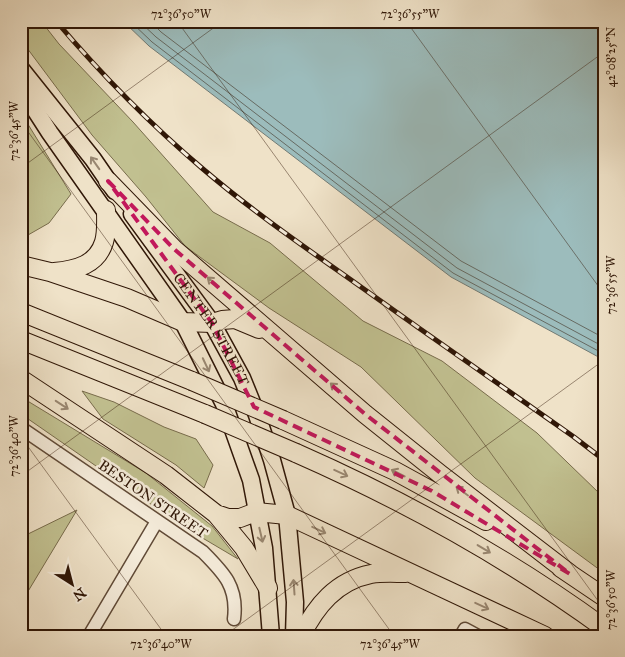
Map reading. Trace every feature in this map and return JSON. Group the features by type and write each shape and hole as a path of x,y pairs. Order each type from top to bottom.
{"highway":[{"path":"108,181 174,249 365,414 432,468 604,598"},
{"path":"50,272 73,270 89,264 98,254 104,241 106,210"},
{"path":"21,265 50,272 127,298 183,322 212,323 235,319 273,335"},
{"path":"21,312 192,381 359,453 432,490 503,531 570,574"},
{"path":"21,340 205,414 296,453 390,497 460,535 529,576 604,628"},
{"path":"21,379 166,475 216,514 244,548 268,588"},
{"path":"216,514 228,518 240,518 256,512 287,515 544,636"},
{"path":"301,636 309,619 322,601 338,589 359,578 372,574 411,573"}],"main road":[{"name":"CENTER STREET","path":"21,69 93,158 212,323 242,378 272,460 287,515 295,602 294,636"},
{"name":"CENTER STREET","path":"21,88 50,133 183,322 224,404 251,480 264,548 271,636"}],"street":[{"name":"BESTON STREET","path":"21,428 203,552 224,574 232,589 235,608 234,619"},
{"path":"89,636 158,521"},
{"path":"463,632 478,636"}],"highlighted area":[{"path":"108,181 174,249 365,414 570,574 432,491 254,407 212,323"}],"shaded area":[{"path":"21,21 41,21 59,44 133,122 213,212 270,243 363,321 442,361 537,433 604,496 604,573 475,478 361,367 269,308 185,246 146,197 92,135 21,40"},
{"path":"21,113 71,194 49,223 21,239"},
{"path":"82,391 114,402 164,427 196,439 213,465 204,488 176,465 103,419"},
{"path":"21,397 146,473 212,526 238,559 184,527 21,414"},
{"path":"77,510 21,603 21,529 28,534"}],"water":[{"path":"123,21 604,21 604,360 451,277 149,46"}],"railway":[{"path":"56,21 90,60 145,116 221,184 296,241 604,460"}]}
